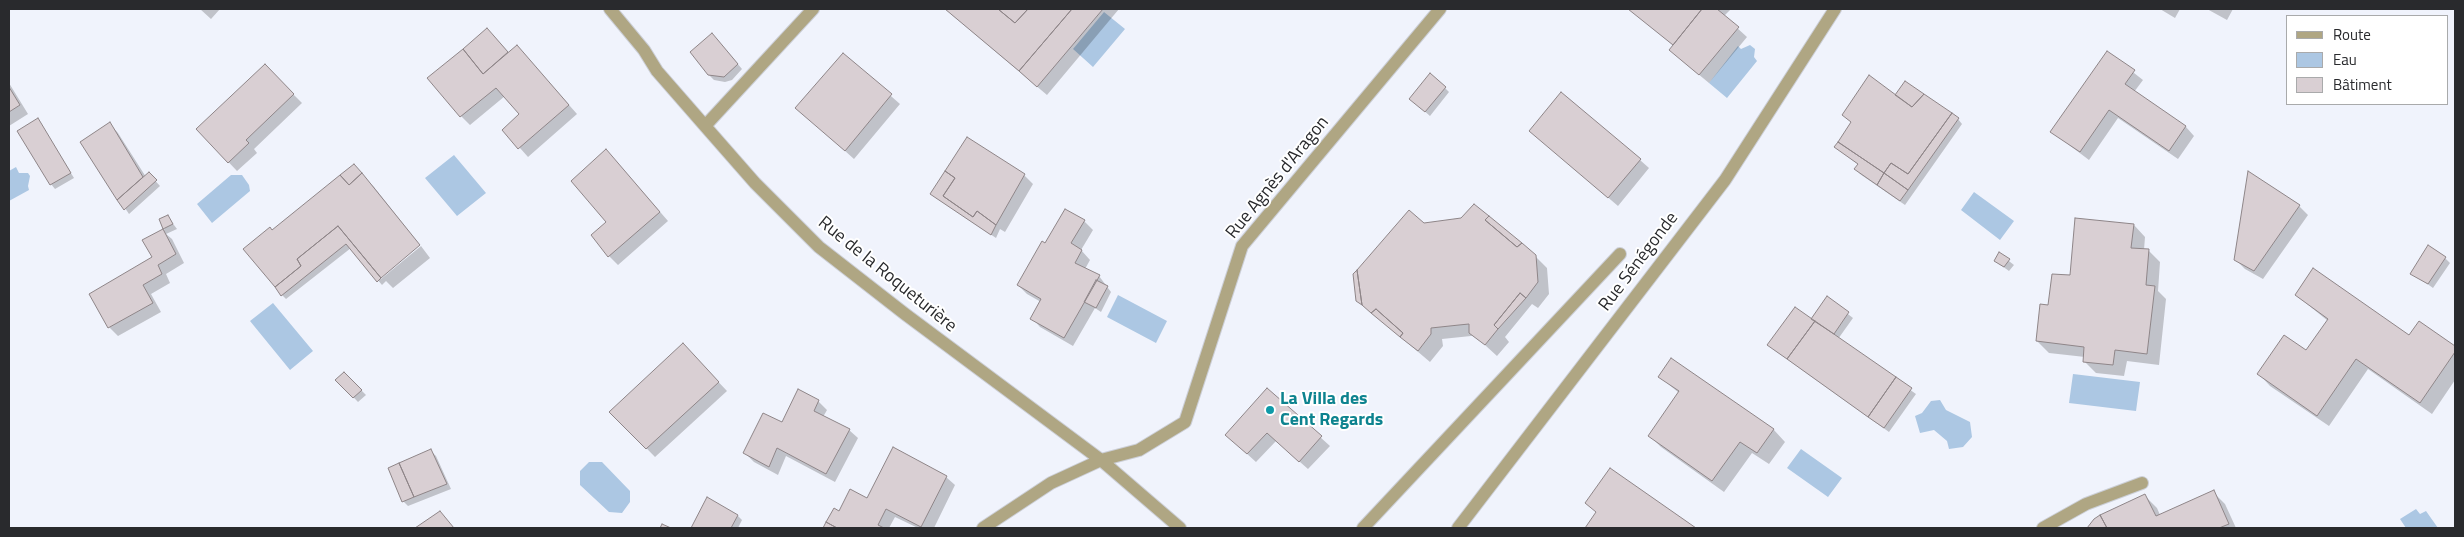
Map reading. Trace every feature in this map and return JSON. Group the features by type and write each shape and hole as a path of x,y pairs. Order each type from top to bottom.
{"street":[{"name":"Rue de la Roqueturière","path":"610,9 644,50 658,71 755,183 819,247 905,314 1101,460 1180,528"},
{"path":"705,126 812,9"},
{"name":"Rue Agnès d'Aragon","path":"982,528 1051,483 1101,460 1139,450 1185,422 1242,246 1440,9"},
{"name":"Rue Sénégonde","path":"1458,528 1724,180 1836,9"},
{"path":"1364,528 1620,254"},
{"path":"2043,528 2086,504 2142,483"}],"water":[{"path":"1104,12 1125,29 1093,67 1073,49"},
{"path":"1750,45 1755,49 1754,57 1757,61 1727,98 1709,83 1738,46 1741,49"},
{"path":"454,155 486,193 457,216 425,178"},
{"path":"16,167 19,173 28,173 30,176 29,190 9,201 9,171"},
{"path":"231,175 242,175 249,185 250,191 212,223 197,204"},
{"path":"1974,192 2014,221 2000,240 1961,210"},
{"path":"1118,295 1167,321 1156,343 1107,317"},
{"path":"273,303 313,351 290,370 250,321"},
{"path":"2073,374 2140,382 2136,411 2069,403"},
{"path":"1940,400 1946,410 1970,422 1972,437 1963,447 1949,449 1947,441 1934,430 1920,433 1915,416 1922,413 1931,401"},
{"path":"1801,449 1842,478 1828,497 1787,468"},
{"path":"589,462 602,462 630,491 630,502 622,513 609,512 580,485 580,471"},
{"path":"2416,509 2420,514 2426,511 2438,528 2406,528 2400,519"}],"building":[{"path":"945,9 998,9 1015,23 1028,9 1072,9 1019,71"},
{"path":"998,9 1028,9 1015,23"},
{"path":"1072,9 1103,9 1037,87 1019,71"},
{"path":"1628,9 1702,9 1673,45"},
{"path":"1702,9 1717,9 1739,27 1699,75 1669,50"},
{"path":"487,28 508,52 483,74 463,49"},
{"path":"712,33 738,64 724,77 708,75 690,52"},
{"path":"517,45 569,105 518,149 502,130 519,114 496,88 460,117 427,78 463,49 483,74"},
{"path":"2107,51 2135,70 2125,84 2186,126 2169,151 2109,110 2080,152 2050,132"},
{"path":"843,53 892,94 845,151 795,108"},
{"path":"265,64 294,94 246,140 249,143 228,163 196,129"},
{"path":"1430,73 1446,87 1425,112 1409,99"},
{"path":"1869,75 1912,107 1924,94 1952,113 1908,174 1891,163 1884,173 1838,142 1851,122 1842,115"},
{"path":"1905,81 1924,94 1912,107 1895,95"},
{"path":"9,87 20,105 9,112"},
{"path":"1561,92 1641,159 1608,198 1529,131"},
{"path":"1952,113 1959,118 1908,190 1884,173 1891,163 1908,174"},
{"path":"38,118 71,173 50,185 17,131"},
{"path":"110,122 143,177 117,200 80,142"},
{"path":"967,137 1025,174 996,225 977,211 973,217 943,196 955,178 945,171"},
{"path":"1838,142 1884,173 1877,185 1854,169 1858,164 1834,147"},
{"path":"606,149 660,212 608,257 591,235 606,222 571,181"},
{"path":"354,164 362,173 349,185 340,175"},
{"path":"945,171 955,178 943,196 973,217 977,211 996,225 991,235 930,194"},
{"path":"2248,171 2300,205 2254,271 2234,260"},
{"path":"149,172 157,180 124,210 117,200"},
{"path":"362,173 420,245 381,278 338,226 297,259 301,266 275,287 243,249 270,227 272,230 340,175 349,185"},
{"path":"1884,173 1908,190 1900,201 1877,185"},
{"path":"1474,204 1489,216 1485,220 1517,247 1522,243 1536,255 1538,282 1526,298 1520,293 1494,325 1498,329 1485,345 1469,333 1469,324 1431,328 1431,334 1418,351 1400,337 1403,333 1376,309 1371,313 1362,305 1357,270 1409,210 1424,223 1461,218"},
{"path":"1065,209 1085,220 1071,243 1082,250 1075,263 1100,275 1064,338 1030,319 1041,299 1017,285 1042,241 1045,243"},
{"path":"168,215 173,224 163,229 159,219"},
{"path":"1489,216 1522,243 1517,247 1485,220"},
{"path":"2075,218 2134,224 2131,248 2149,249 2146,285 2155,286 2147,354 2115,350 2113,365 2083,362 2084,347 2036,341 2040,304 2048,305 2052,274 2070,275"},
{"path":"338,226 381,278 377,282 346,244 281,296 275,287 301,266 297,259"},
{"path":"163,229 176,254 158,265 162,274 143,285 153,303 108,328 89,294 152,257 142,240"},
{"path":"2428,245 2446,257 2428,284 2410,274"},
{"path":"1999,252 2010,259 2004,267 1994,261"},
{"path":"2313,268 2409,335 2419,321 2455,346 2455,352 2420,403 2356,359 2317,416 2257,374 2284,335 2306,350 2328,319 2295,295"},
{"path":"1357,270 1362,305 1356,301 1353,274"},
{"path":"1096,280 1108,286 1096,308 1084,302"},
{"path":"1520,293 1526,298 1498,329 1494,325"},
{"path":"1827,296 1849,312 1834,334 1811,319"},
{"path":"1795,307 1815,321 1787,359 1767,345"},
{"path":"1376,309 1403,333 1400,337 1371,313"},
{"path":"1815,321 1896,377 1868,417 1787,359"},
{"path":"683,343 719,382 646,449 609,412"},
{"path":"1671,358 1774,429 1757,453 1740,442 1712,481 1648,436 1679,391 1658,377"},
{"path":"344,372 362,390 353,398 335,380"},
{"path":"1896,377 1912,388 1884,428 1868,417"},
{"name":"La Villa des Cent Regards","path":"1267,388 1322,436 1299,462 1267,433 1247,454 1225,435"},
{"path":"798,389 819,400 814,411 850,429 826,474 777,448 769,467 743,453 763,413 782,422"},
{"path":"893,447 947,476 921,527 886,509 878,525 884,528 837,528 826,522 834,508 839,511 850,489 867,498"},
{"path":"431,449 447,484 414,497 399,463"},
{"path":"399,463 414,497 402,502 388,468"},
{"path":"1610,468 1696,528 1585,528 1596,512 1585,503"},
{"path":"2214,490 2229,524 2219,528 2107,528 2100,515 2145,494 2156,516"},
{"path":"707,497 738,515 731,528 691,528"},
{"path":"440,511 454,528 415,528"},
{"path":"2100,515 2107,528 2087,528 2094,519"},
{"path":"826,522 837,528 823,528"},
{"path":"662,524 671,528 660,528"}],"place":[{"name":"La Villa des Cent Regards","path":"1270,410"}]}
